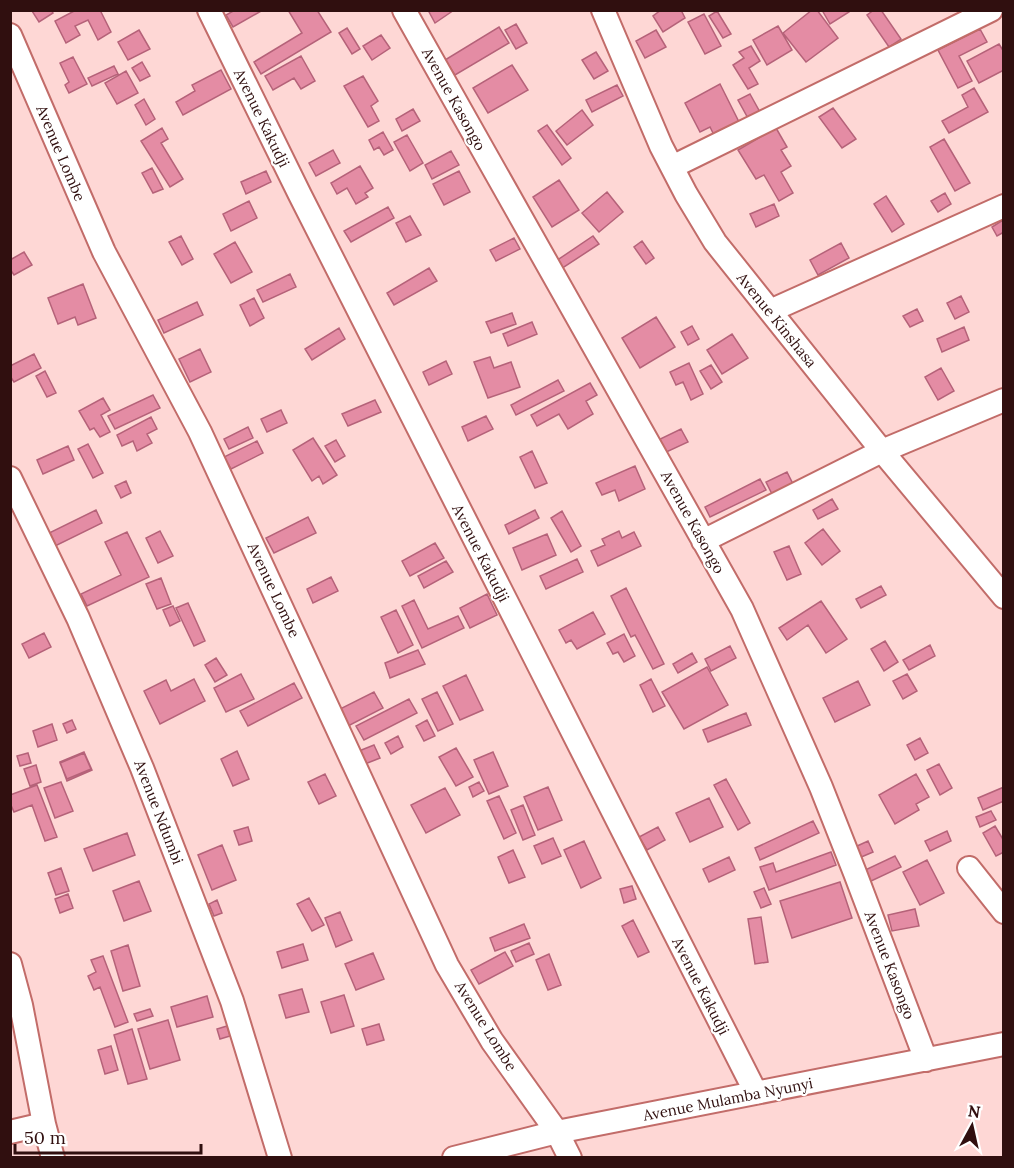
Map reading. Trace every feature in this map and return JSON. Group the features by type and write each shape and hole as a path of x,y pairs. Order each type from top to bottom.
{"street":[{"name":"Avenue Kakudji","path":"209,10 311,217 756,1093"},
{"name":"Avenue Kasongo","path":"404,10 742,609 821,787 926,1060"},
{"name":"Avenue Kinshasa","path":"603,10 661,146 715,242 882,450 1004,597"},
{"path":"672,167 991,10"},
{"name":"Avenue Lombe","path":"10,35 104,252 200,432 447,965 492,1041 557,1132 570,1158"},
{"path":"770,311 1004,206"},
{"path":"703,541 882,450 1004,400"},
{"name":"Avenue Ndumbi","path":"10,478 78,618 146,779 232,1001 280,1158"},
{"path":"969,868 1004,912"},
{"path":"10,964 21,1005 44,1124 53,1158"},
{"name":"Avenue Mulamba Nyunyi","path":"454,1158 557,1132 1004,1044"},
{"path":"10,1132 44,1124"}],"building":[{"path":"51,10 53,13 39,22 32,11"},
{"path":"76,10 100,10 111,32 98,40 88,20 75,26 80,35 66,43 55,21"},
{"path":"235,10 263,10 233,27 226,15"},
{"path":"288,10 317,10 331,32 261,74 254,62 302,33"},
{"path":"428,10 454,10 435,23"},
{"path":"661,10 681,10 685,18 663,32 653,16"},
{"path":"812,10 817,10 838,38 806,62 783,33"},
{"path":"822,10 848,10 849,12 830,24"},
{"path":"874,10 881,10 901,39 889,47 867,15"},
{"path":"717,11 731,34 723,38 709,16"},
{"path":"704,14 721,46 705,54 688,22"},
{"path":"516,24 527,43 516,49 505,30"},
{"path":"778,26 792,50 767,65 753,40"},
{"path":"499,27 509,43 455,75 445,60"},
{"path":"347,28 360,49 352,54 339,33"},
{"path":"980,29 987,42 959,56 972,81 958,88 938,50"},
{"path":"139,30 150,49 128,60 118,42"},
{"path":"656,30 666,47 645,58 636,41"},
{"path":"381,35 390,48 372,60 363,46"},
{"path":"999,44 1004,52 1004,70 979,83 967,61"},
{"path":"751,46 760,61 749,68 758,84 748,89 733,65 744,58 739,52"},
{"path":"596,52 608,71 594,79 582,60"},
{"path":"301,56 315,81 301,89 294,78 273,90 265,76"},
{"path":"73,57 87,84 69,93 65,85 69,82 60,63"},
{"path":"142,62 150,76 140,81 132,68"},
{"path":"512,65 528,90 488,113 473,88"},
{"path":"114,66 118,74 92,86 88,78"},
{"path":"221,70 231,89 183,115 176,102 195,91 192,85"},
{"path":"126,71 138,93 117,104 105,83"},
{"path":"363,76 378,101 371,106 379,121 368,127 344,86"},
{"path":"720,84 739,122 714,135 710,127 700,132 685,103"},
{"path":"617,85 623,96 592,112 586,100"},
{"path":"974,88 988,112 949,133 942,121 968,107 962,95"},
{"path":"750,94 761,114 749,120 738,100"},
{"path":"144,99 155,119 146,125 135,105"},
{"path":"833,108 856,139 842,148 819,117"},
{"path":"413,109 420,121 402,131 396,119"},
{"path":"582,110 593,125 567,145 556,131"},
{"path":"547,125 571,158 562,165 538,131"},
{"path":"162,128 168,139 161,143 183,179 170,187 141,141"},
{"path":"776,128 787,147 781,150 791,166 781,172 793,193 779,201 764,175 756,179 738,150"},
{"path":"383,132 393,150 384,155 379,147 374,150 369,140"},
{"path":"407,135 423,163 410,171 394,142"},
{"path":"944,139 970,183 955,191 930,147"},
{"path":"333,150 340,163 316,176 309,163"},
{"path":"451,151 459,165 432,179 425,165"},
{"path":"360,166 373,188 365,193 368,197 356,204 347,188 337,194 331,183"},
{"path":"152,168 163,189 153,193 142,173"},
{"path":"266,171 271,182 246,194 241,182"},
{"path":"459,171 470,192 444,205 433,184"},
{"path":"559,180 579,210 552,227 533,197"},
{"path":"607,192 623,212 599,232 582,213"},
{"path":"945,193 951,204 938,212 931,201"},
{"path":"886,196 904,224 892,232 874,204"},
{"path":"249,201 257,218 231,231 223,214"},
{"path":"774,204 779,216 756,227 750,214"},
{"path":"388,207 394,218 351,242 344,231"},
{"path":"410,216 421,235 406,242 396,223"},
{"path":"1003,220 1004,232 997,236 992,227"},
{"path":"181,236 193,259 182,265 169,242"},
{"path":"593,236 599,244 561,269 556,261"},
{"path":"514,238 520,249 496,261 490,250"},
{"path":"642,241 654,258 646,264 634,247"},
{"path":"235,242 252,272 231,283 214,254"},
{"path":"841,243 849,258 818,275 810,260"},
{"path":"24,252 32,265 14,275 10,269 10,260"},
{"path":"429,268 437,281 394,305 387,293"},
{"path":"290,274 296,287 263,302 257,290"},
{"path":"83,284 96,318 78,325 75,317 58,324 48,298"},
{"path":"961,296 969,312 955,319 947,303"},
{"path":"254,298 264,318 250,326 240,305"},
{"path":"197,302 203,315 164,333 158,320"},
{"path":"917,309 923,321 910,327 903,316"},
{"path":"512,313 516,324 491,333 486,322"},
{"path":"656,317 675,347 640,368 622,338"},
{"path":"532,322 537,334 508,346 503,334"},
{"path":"692,326 699,339 688,345 681,332"},
{"path":"964,327 969,340 942,352 937,339"},
{"path":"339,328 345,339 312,360 305,349"},
{"path":"732,334 748,358 722,374 707,350"},
{"path":"200,349 211,372 190,382 179,359"},
{"path":"34,354 41,368 14,382 10,376 10,366"},
{"path":"490,357 494,368 511,362 520,387 488,398 474,362"},
{"path":"446,361 452,374 429,385 423,372"},
{"path":"689,363 703,394 691,400 683,382 676,385 670,372"},
{"path":"711,365 722,382 711,389 700,371"},
{"path":"941,368 954,391 938,400 925,377"},
{"path":"45,371 56,393 47,397 36,376"},
{"path":"558,380 564,391 516,415 511,405"},
{"path":"590,383 597,395 586,401 593,414 568,429 559,414 537,426 531,415"},
{"path":"153,395 160,408 115,429 108,416"},
{"path":"103,398 110,410 101,415 110,432 100,437 94,428 90,430 79,411"},
{"path":"375,400 381,412 348,426 342,414"},
{"path":"281,410 287,423 267,432 261,419"},
{"path":"486,416 493,429 468,441 462,427"},
{"path":"151,417 157,429 147,434 152,443 137,451 133,441 122,446 117,435"},
{"path":"248,427 253,438 229,449 224,439"},
{"path":"681,429 688,442 662,454 656,441"},
{"path":"313,438 337,475 323,484 319,476 312,481 293,450"},
{"path":"336,440 345,456 335,462 325,446"},
{"path":"257,441 263,453 231,469 224,457"},
{"path":"88,444 103,473 93,478 78,449"},
{"path":"68,446 74,460 43,474 37,460"},
{"path":"532,451 547,483 535,488 520,457"},
{"path":"635,466 645,489 619,501 615,490 602,495 596,483"},
{"path":"787,472 793,484 772,494 766,482"},
{"path":"760,479 766,490 710,517 705,507"},
{"path":"126,481 131,493 121,498 115,486"},
{"path":"832,499 838,509 818,519 813,510"},
{"path":"96,510 102,523 51,548 45,535"},
{"path":"535,510 539,518 509,534 505,525"},
{"path":"562,511 581,546 571,552 551,518"},
{"path":"308,517 316,533 274,553 266,538"},
{"path":"823,529 840,551 822,565 805,543"},
{"path":"160,531 173,556 158,563 146,538"},
{"path":"619,531 622,538 634,532 641,546 598,566 591,551 605,545 602,539"},
{"path":"127,532 149,577 87,606 81,594 121,575 105,542"},
{"path":"547,534 556,555 522,570 513,548"},
{"path":"435,543 444,558 410,576 402,561"},
{"path":"789,546 801,574 787,580 774,552"},
{"path":"577,559 583,572 546,589 540,576"},
{"path":"446,561 453,572 424,588 418,576"},
{"path":"331,577 338,591 313,603 307,589"},
{"path":"161,578 171,604 157,609 146,584"},
{"path":"881,586 886,595 861,608 856,599"},
{"path":"626,588 664,664 653,669 635,635 631,637 611,596"},
{"path":"487,594 497,615 470,628 460,608"},
{"path":"414,600 428,629 458,616 464,628 422,648 402,606"},
{"path":"821,601 847,639 826,653 808,625 787,640 779,628"},
{"path":"188,603 205,641 194,646 176,608"},
{"path":"173,606 180,621 170,626 163,610"},
{"path":"396,610 413,645 398,653 381,617"},
{"path":"593,612 605,634 577,649 571,640 566,643 559,630"},
{"path":"44,633 51,647 29,658 22,644"},
{"path":"624,634 635,656 624,662 618,652 613,654 607,643"},
{"path":"885,641 898,662 884,671 871,649"},
{"path":"930,645 935,656 909,670 903,660"},
{"path":"730,646 736,658 711,671 705,659"},
{"path":"418,650 425,664 390,678 385,663"},
{"path":"692,653 697,662 678,673 673,664"},
{"path":"216,658 227,675 215,682 205,665"},
{"path":"707,667 728,705 684,729 662,692"},
{"path":"241,674 254,699 226,712 214,688"},
{"path":"907,674 917,691 903,699 893,681"},
{"path":"466,675 483,710 460,720 443,686"},
{"path":"194,679 205,701 160,724 144,691 166,680 171,691"},
{"path":"651,679 665,706 653,712 640,685"},
{"path":"858,681 870,705 835,722 823,698"},
{"path":"294,683 302,698 248,726 240,711"},
{"path":"374,692 383,708 348,726 340,709"},
{"path":"437,692 453,724 438,731 422,699"},
{"path":"409,699 417,713 364,740 356,726"},
{"path":"746,713 751,725 708,742 703,730"},
{"path":"72,720 76,729 67,733 63,724"},
{"path":"427,720 435,736 424,741 416,726"},
{"path":"52,724 57,740 38,747 33,731"},
{"path":"398,736 403,747 391,754 385,743"},
{"path":"920,738 928,753 915,760 907,745"},
{"path":"374,745 380,758 365,764 359,751"},
{"path":"456,748 473,777 456,786 439,757"},
{"path":"237,751 249,779 233,786 221,759"},
{"path":"84,752 92,770 67,781 60,762"},
{"path":"493,752 508,786 489,794 474,760"},
{"path":"28,753 31,763 20,766 17,756"},
{"path":"84,753 91,769 67,779 60,763"},
{"path":"939,764 952,788 940,795 927,770"},
{"path":"36,765 41,782 30,786 24,769"},
{"path":"325,774 336,796 319,804 308,782"},
{"path":"916,774 929,797 916,804 919,810 895,824 879,795"},
{"path":"726,779 750,823 738,830 714,785"},
{"path":"61,782 73,811 55,818 44,788"},
{"path":"479,782 484,791 473,797 469,787"},
{"path":"37,785 57,837 45,841 32,805 14,812 10,803 10,795"},
{"path":"548,787 562,820 538,830 524,797"},
{"path":"1004,787 1004,801 983,810 978,798"},
{"path":"445,788 460,815 426,833 411,805"},
{"path":"499,796 516,833 504,839 487,801"},
{"path":"709,798 723,827 690,842 676,813"},
{"path":"523,805 535,835 523,840 511,810"},
{"path":"991,811 996,820 980,827 976,817"},
{"path":"813,821 819,833 760,860 755,848"},
{"path":"995,826 1004,841 1004,852 996,856 983,833"},
{"path":"248,827 252,841 239,845 234,831"},
{"path":"658,827 665,840 647,850 639,837"},
{"path":"947,831 951,841 930,851 925,841"},
{"path":"127,833 135,855 93,871 84,849"},
{"path":"553,838 561,856 542,864 534,846"},
{"path":"584,841 601,878 581,888 564,850"},
{"path":"868,841 873,852 859,858 855,847"},
{"path":"222,845 236,880 212,890 198,855"},
{"path":"513,850 525,877 509,883 498,857"},
{"path":"831,852 836,865 769,890 760,867 773,863 776,872"},
{"path":"895,856 901,867 869,882 863,871"},
{"path":"729,857 735,870 709,882 703,869"},
{"path":"927,860 944,893 920,905 903,872"},
{"path":"61,868 69,891 56,895 48,873"},
{"path":"139,881 151,911 124,921 113,891"},
{"path":"840,882 852,918 792,938 780,901"},
{"path":"632,886 636,899 624,903 620,889"},
{"path":"764,888 771,904 761,908 754,892"},
{"path":"68,894 73,908 60,913 55,899"},
{"path":"309,898 324,925 312,931 297,904"},
{"path":"217,900 222,913 214,916 209,904"},
{"path":"915,909 919,926 892,931 888,915"},
{"path":"340,912 352,940 336,947 325,918"},
{"path":"761,917 768,962 755,964 748,919"},
{"path":"633,920 649,952 638,957 622,926"},
{"path":"524,924 530,938 495,951 490,938"},
{"path":"529,943 534,954 516,962 511,951"},
{"path":"303,944 308,960 282,968 277,952"},
{"path":"128,945 140,986 123,991 111,951"},
{"path":"505,952 513,966 479,984 471,970"},
{"path":"373,953 384,979 356,990 345,964"},
{"path":"549,954 561,985 548,990 536,960"},
{"path":"103,956 128,1022 115,1027 100,987 94,990 88,976 96,972 91,960"},
{"path":"302,989 309,1012 286,1018 279,995"},
{"path":"344,995 354,1026 331,1033 321,1002"},
{"path":"207,996 213,1017 177,1027 171,1007"},
{"path":"150,1009 153,1016 137,1021 134,1014"},
{"path":"168,1020 180,1060 150,1069 138,1029"},
{"path":"379,1024 384,1040 367,1045 362,1029"},
{"path":"227,1026 230,1036 220,1039 217,1029"},
{"path":"132,1029 147,1079 128,1084 114,1035"},
{"path":"111,1046 118,1070 105,1074 98,1050"}]}
